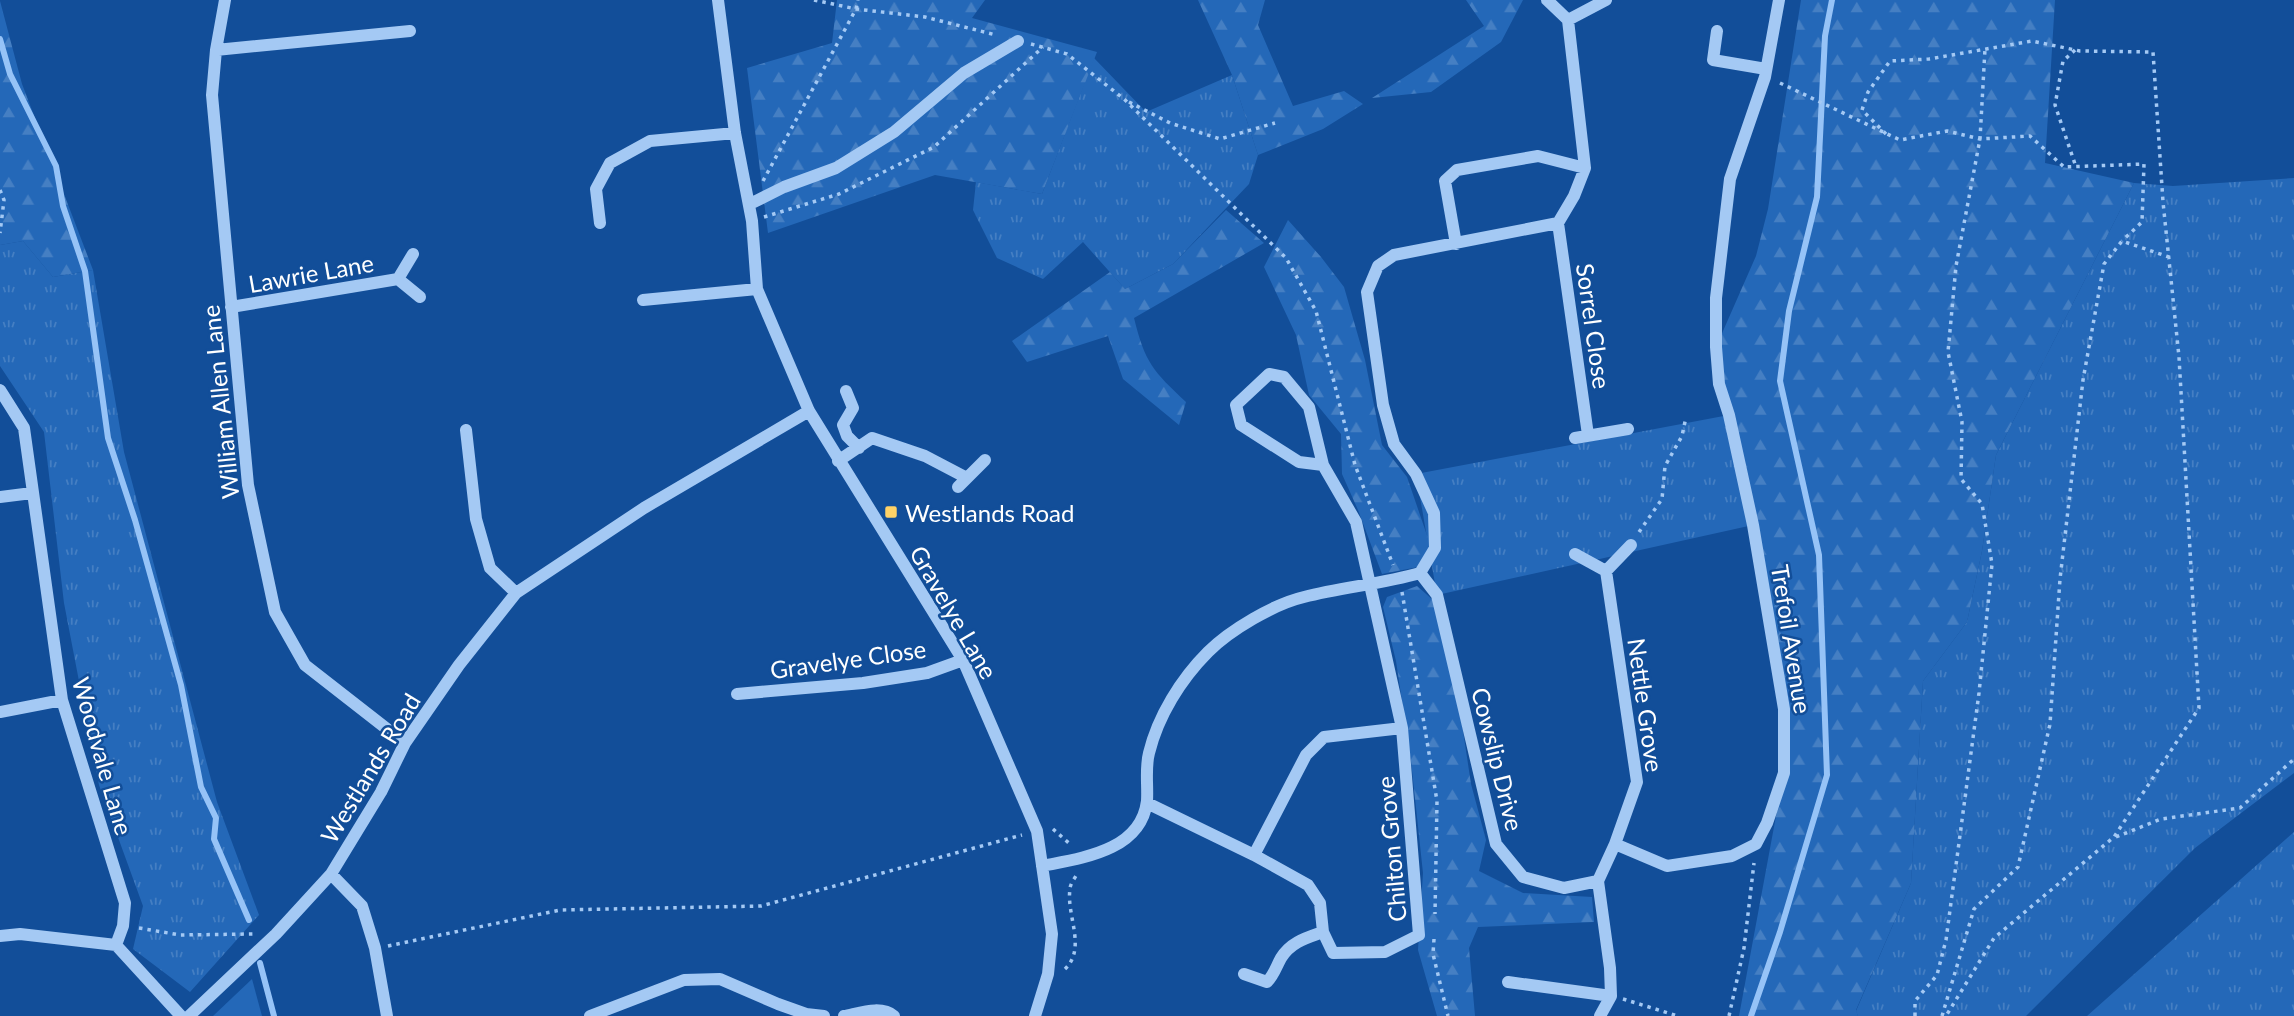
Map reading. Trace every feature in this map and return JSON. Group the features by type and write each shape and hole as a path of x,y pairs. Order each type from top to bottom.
{"street":[{"name":"William Allen Lane","path":"225,0 216,50 212,95 248,485 275,612 305,665 405,743"},
{"name":"Gravelye Lane","path":"718,0 735,133 750,204 757,289 809,411 963,660 1037,831 1052,934 1048,974 1035,1016"},
{"path":"1042,866 1087,857 1114,848 1141,823 1147,803 1148,756 1157,730 1184,679 1209,651 1267,612 1302,597 1420,573 1435,548 1434,513 1416,474 1394,444 1383,405 1367,292 1378,266 1394,255 1558,223 1574,196 1585,168 1568,20 1547,0"},
{"path":"1568,20 1606,0"},
{"name":"Trefoil Avenue","path":"1756,844 1767,823 1784,773 1784,709 1752,525 1729,415 1719,384 1716,298 1730,179 1766,73 1779,0"},
{"path":"216,50 410,31"},
{"path":"1717,31 1713,60 1766,73"},
{"path":"750,204 785,187 836,168 894,132 964,73 1018,41"},
{"path":"600,223 596,189 610,163 650,141 735,133"},
{"path":"1456,244 1445,181 1457,170 1538,156 1585,168"},
{"name":"Sorrel Close","path":"1558,223 1582,436 1628,429"},
{"path":"413,254 398,279 420,297"},
{"name":"Lawrie Lane","path":"231,307 398,279"},
{"path":"643,300 757,289"},
{"name":"Chilton Grove","path":"1323,465 1298,461 1241,425 1236,405 1269,374 1284,377 1309,407 1323,465 1356,522 1402,728 1419,935 1385,952 1333,953 1323,932"},
{"name":"Woodvale Lane","path":"0,390 24,428 62,701 125,903 123,926 116,945"},
{"path":"846,391 853,408 843,425 847,436 859,449"},
{"name":"Westlands Road","path":"188,1016 276,934 331,874 380,792 405,743 459,665 516,593 644,508 809,411"},
{"path":"466,430 477,519 490,568 516,593"},
{"path":"838,461 872,438 925,456 963,483 985,460"},
{"path":"0,497 32,493"},
{"path":"1575,554 1605,571 1631,545"},
{"name":"Nettle Grove","path":"1598,881 1615,845 1637,782 1605,571"},
{"name":"Cowslip Drive","path":"1420,573 1437,595 1496,844 1522,877 1564,888 1598,881"},
{"name":"Gravelye Close","path":"737,694 863,683 927,673 963,660"},
{"path":"0,712 62,701"},
{"path":"1254,855 1306,755 1324,737 1402,728"},
{"path":"1147,803 1254,855 1308,885 1320,902 1323,932 1295,942 1281,957 1267,982 1244,974"},
{"path":"1615,845 1667,866 1732,856 1756,844"},
{"path":"331,874 362,906 375,948 387,1016"},
{"path":"1598,881 1610,968 1611,996 1600,1016"},
{"path":"0,936 20,934 116,945 181,1016"},
{"path":"590,1016 684,980 720,979 777,1010 824,1016"},
{"path":"1508,982 1611,996"},
{"path":"844,1016 878,1010 891,1012 894,1016"}],"path":[{"path":"814,0 856,9 925,17 1067,54 1124,100 1170,123 1220,139 1276,122"},
{"path":"750,204 856,9 858,0"},
{"path":"1886,134 1862,110 1868,92 1890,61 1929,59 2032,41 2075,50 2152,52 2179,357 2199,708 2114,837 1994,939 1944,1016"},
{"path":"752,221 839,194 934,147 1044,47"},
{"path":"1915,1016 1915,1001 1937,975 1946,940 1976,719 1992,564 1982,503 1961,479 1962,422 1948,352 1956,266 1980,139 1985,49"},
{"path":"2075,50 2063,61 2055,104 2076,167"},
{"path":"1766,73 1900,140 1947,131 1980,139 2030,136 2064,167 2144,164 2142,222 2104,264 2083,380 2060,579 2050,724 2018,867 1974,909 1944,1016"},
{"path":"0,190 4,200 0,233"},
{"path":"2122,241 2169,257"},
{"path":"1631,545 1662,499 1665,466 1682,436 1686,417"},
{"path":"2114,837 2161,819 2240,808 2294,759"},
{"path":"375,948 560,910 761,906 1037,831"},
{"path":"1729,1016 1744,948 1756,844"},
{"path":"123,926 180,935 276,934"},
{"path":"1611,996 1678,1016"}],"green space":[{"path":"837,0 985,0 972,18 1097,52 1042,194 935,175 768,233 747,68 832,43"},
{"path":"1198,0 1265,0 1258,25 1293,106 1344,91 1363,104 1323,129 1258,155 1232,75"},
{"path":"1466,0 1523,0 1501,42 1431,92 1372,98 1484,26"},
{"path":"1801,0 2055,0 2045,163 2134,183 1996,455 1982,551 1967,622 1923,681 1911,883 1856,1010 1858,1016 1739,1016 1784,773 1784,709 1716,347 1756,256 1768,209"},
{"path":"0,1 22,84 93,270 53,277 23,241 0,245"},
{"path":"1094,58 1146,112 1232,75 1258,155 1249,184 1173,264 1125,289 1083,242 1043,279 997,258 973,210 976,182 1042,194"},
{"path":"2294,178 2294,773 2195,848 2026,1016 1858,1016 1856,1011 1911,883 1923,681 1967,622 1982,551 1996,455 2134,183 2173,186"},
{"path":"1226,210 1264,243 1134,318 1142,346 1152,365 1186,402 1179,425 1123,379 1108,336 1027,362 1012,341 1110,272 1125,289 1173,264"},
{"path":"1288,220 1344,287 1365,360 1382,445 1407,477 1431,547 1418,567 1382,574 1342,474 1341,434 1309,395 1296,335 1264,267"},
{"path":"23,241 53,277 93,270 124,452 217,802 259,915 190,992 133,949 143,906 99,785 64,603 44,432 0,366 0,245"},
{"path":"1729,415 1753,525 1437,595 1416,474"},
{"path":"1417,586 1433,600 1457,691 1471,784 1486,840 1479,871 1523,893 1592,897 1594,922 1478,927 1469,948 1475,1016 1437,1016 1418,950 1423,873 1411,761 1396,661 1383,607 1387,597"},
{"path":"2294,832 2294,1016 2087,1016"},
{"path":"252,979 262,1016 213,1016"}],"waterway":[{"path":"1751,1016 1780,932 1827,775 1819,555 1780,381 1789,311 1817,197 1825,36 1832,0"},
{"path":"0,39 10,74 56,166 63,206 85,271 108,438 135,520 181,685 201,787 216,818 214,839 249,920"},
{"path":"260,963 274,1016"}],"place":[{"name":"Westlands Road","path":"891,512"}]}
